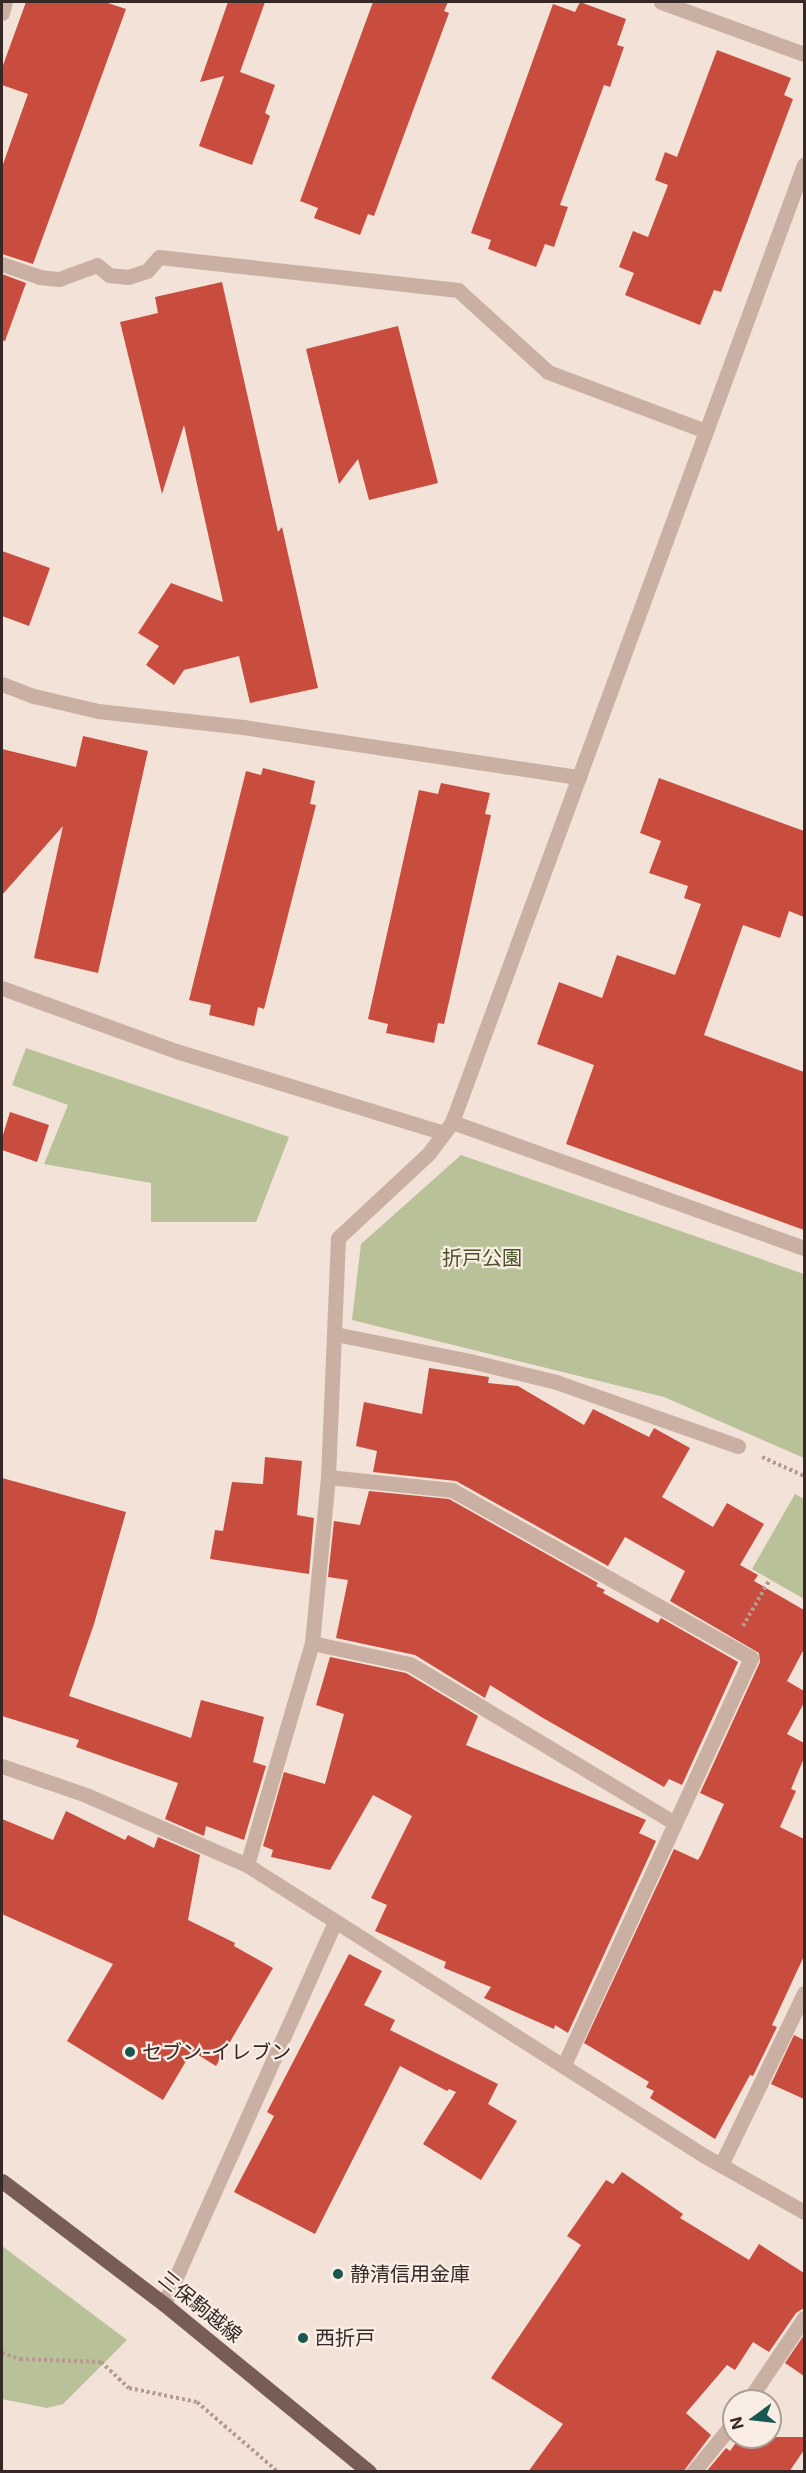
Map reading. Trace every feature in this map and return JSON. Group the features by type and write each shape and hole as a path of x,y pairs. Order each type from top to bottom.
{"main road":[{"name":"三保駒越線","path":"2,2181 164,2304 369,2472"}],"street":[{"path":"2,13 5,2"},
{"path":"661,2 804,54"},
{"path":"247,1865 312,1643 328,1477 338,1238 429,1153 448,1127 804,165"},
{"path":"2,264 39,277 59,279 97,265 109,274 129,277 147,271 159,256 458,290 548,372 706,431"},
{"path":"2,684 34,696 98,711 243,727 579,777"},
{"path":"2,988 176,1051 448,1127 804,1248"},
{"path":"334,1334 470,1361 556,1382 738,1446"},
{"path":"328,1477 452,1490 751,1658 563,2066"},
{"path":"312,1643 410,1664 675,1822"},
{"path":"2,1766 86,1795 247,1865 721,2165 804,2212"},
{"path":"164,2304 335,1921"},
{"path":"721,2165 804,1994"},
{"path":"756,2389 804,2318"},
{"path":"693,2472 722,2437"}],"path":[{"path":"738,1446 804,1476"},
{"path":"755,1605 770,1579"},
{"path":"2,2353 20,2359 101,2362 129,2388 197,2402 278,2472"}],"green space":[{"path":"26,1048 289,1137 256,1222 151,1222 151,1183 44,1164 68,1105 12,1085"},
{"name":"折戸公園","path":"461,1155 804,1274 804,1458 664,1397 352,1320 361,1244"},
{"path":"795,1494 804,1499 804,1599 752,1569"},
{"path":"2,2246 127,2340 63,2404 47,2408 2,2399"}],"building":[{"path":"26,2 105,2 126,9 33,264 2,254 2,167 28,94 2,85 2,68"},
{"path":"228,2 265,2 240,72 275,85 265,113 270,116 252,165 199,146 224,76 200,82"},
{"path":"373,2 448,2 444,11 449,13 374,216 368,214 360,235 314,218 318,208 300,201"},
{"path":"580,2 626,19 617,45 624,47 610,87 604,85 560,205 568,207 554,247 545,244 536,267 488,249 491,240 471,233 553,4 575,12"},
{"path":"717,50 791,78 784,95 793,99 721,292 714,290 700,325 625,295 634,273 619,267 633,231 648,237 668,185 655,180 665,152 677,157"},
{"path":"2,274 26,283 5,341 2,340"},
{"path":"222,282 278,532 282,527 318,688 250,703 239,656 184,670 174,685 146,665 159,646 138,633 171,583 223,602 184,425 162,494 120,322 158,313 155,297"},
{"path":"398,326 438,483 369,500 358,459 339,484 306,349"},
{"path":"2,551 50,568 29,626 2,616"},
{"path":"83,736 148,751 98,973 34,958 63,826 2,895 2,749 76,767"},
{"path":"263,768 315,781 310,804 316,805 264,1009 258,1007 254,1026 209,1015 211,1005 189,1000 246,771 261,775"},
{"path":"659,778 804,831 804,917 789,911 780,938 743,925 704,1035 804,1072 804,1230 566,1144 594,1065 537,1044 559,982 602,998 617,955 675,975 701,904 684,898 688,886 649,873 661,841 640,833"},
{"path":"441,783 490,793 485,814 491,815 444,1024 438,1023 434,1043 386,1033 388,1024 368,1019 419,790 438,794"},
{"path":"10,1112 49,1125 37,1162 2,1150 2,1138"},
{"path":"429,1368 489,1377 488,1383 518,1386 584,1425 593,1409 649,1437 654,1428 690,1448 662,1497 713,1527 727,1503 764,1524 740,1565 758,1575 754,1581 804,1610 804,1649 787,1681 804,1691 804,1703 787,1734 804,1743 804,1758 791,1789 796,1791 780,1827 804,1839 804,1956 772,2025 777,2027 753,2076 750,2075 715,2139 650,2098 654,2091 646,2087 649,2082 584,2043 674,1849 698,1860 724,1804 700,1793 760,1662 759,1653 670,1601 685,1571 625,1537 608,1566 456,1481 373,1472 377,1451 356,1446 364,1402 422,1414"},
{"path":"265,1457 302,1461 297,1515 314,1518 309,1574 210,1559 215,1530 223,1531 232,1482 263,1484"},
{"path":"2,1478 126,1512 94,1624 69,1696 191,1738 201,1700 264,1717 253,1762 266,1766 244,1840 206,1826 204,1836 165,1819 178,1783 76,1747 79,1740 2,1716"},
{"path":"369,1491 449,1499 598,1583 596,1586 605,1590 603,1593 658,1623 661,1618 738,1662 682,1785 669,1779 664,1787 490,1685 485,1698 415,1655 336,1638 348,1580 328,1577 334,1521 360,1525"},
{"path":"330,1657 406,1673 478,1716 466,1745 646,1820 639,1833 656,1841 568,2033 555,2025 554,2029 484,1998 491,1987 444,1968 446,1962 375,1931 387,1905 371,1898 412,1816 373,1795 330,1870 271,1857 273,1850 263,1846 284,1772 325,1784 344,1714 316,1705"},
{"path":"66,1811 125,1840 128,1835 154,1848 158,1837 200,1855 188,1920 235,1943 234,1946 273,1968 216,2066 192,2051 163,2100 67,2041 113,1964 2,1914 2,1819 53,1840"},
{"path":"349,1954 382,1971 364,2005 395,2020 390,2030 498,2084 488,2104 517,2121 481,2180 423,2144 456,2092 449,2089 447,2091 400,2066 315,2234 234,2192 274,2116 267,2112"},
{"path":"794,2035 804,2040 804,2099 771,2084"},
{"path":"622,2172 683,2214 680,2218 749,2260 759,2244 804,2273 804,2308 796,2313 769,2352 753,2342 735,2370 727,2365 686,2413 711,2435 683,2472 528,2472 563,2424 491,2378 581,2245 567,2236 606,2180 613,2184"},
{"path":"804,2335 804,2376 785,2363"},
{"path":"782,2437 804,2437 804,2450 789,2472 706,2472 725,2449 730,2451 731,2449 782,2449"}],"place":[{"name":"セブン-イレブン","path":"130,2052"},
{"name":"静清信用金庫","path":"338,2274"},
{"name":"西折戸","path":"303,2338"}]}
